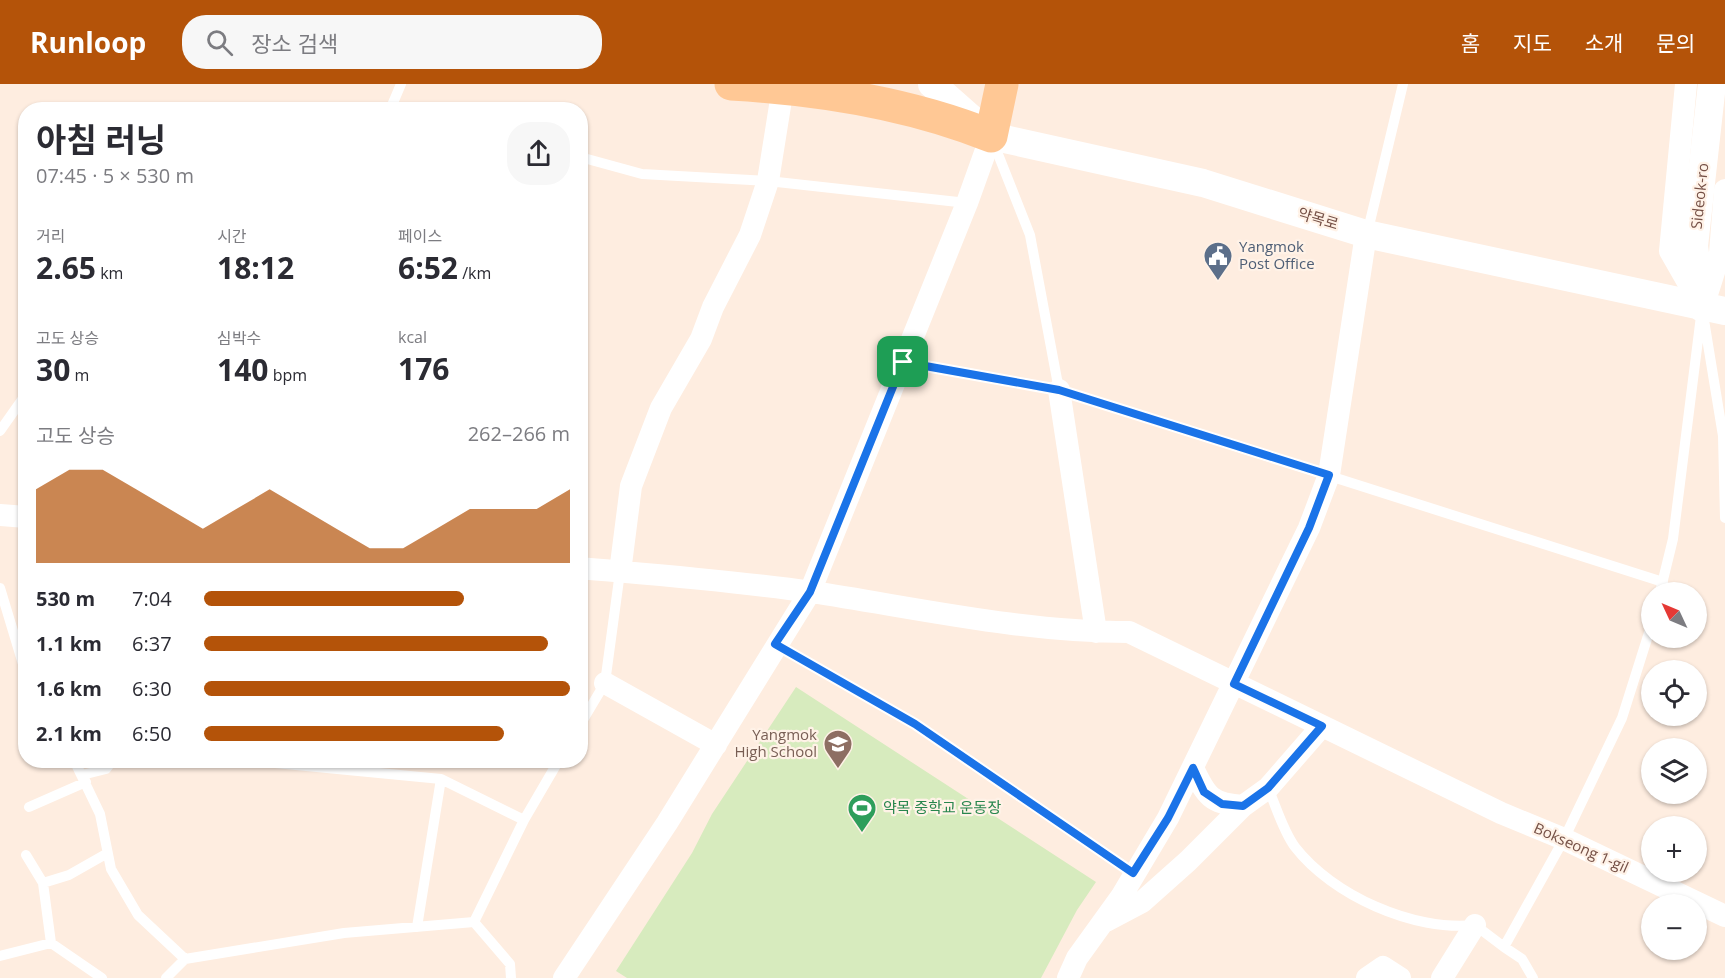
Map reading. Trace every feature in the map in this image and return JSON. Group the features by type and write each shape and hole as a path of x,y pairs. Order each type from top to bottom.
{"main road":[{"path":"731,84 783,87 855,98 947,118 991,136 1002,84"}],"street":[{"name":"약목로","path":"932,84 940,94 991,136 1203,183 1366,234 1714,309"},
{"path":"1686,84 1670,251 1714,309"},
{"name":"Sideok-ro","path":"1712,84 1694,246 1714,309"},
{"path":"620,572 631,486 661,408 701,339 713,307 750,235 768,181 783,87"},
{"path":"564,978 622,893 716,745 775,644 810,592 967,203 991,136"},
{"path":"1714,309 1725,190"},
{"path":"1068,978 1077,958 1121,897 1133,873 1168,818 1309,528 1329,475 1366,234"},
{"path":"1059,390 1096,632"},
{"path":"0,515 18,516"},
{"name":"Bokseong 1-gil","path":"588,569 810,592 949,614 1096,632 1129,632 1501,813 1564,839 1725,916"},
{"path":"606,683 716,745"},
{"path":"1100,925 1142,902 1188,861 1243,806 1268,788 1322,726"},
{"path":"1193,768 1204,792 1222,804 1243,806"},
{"path":"1442,978 1475,926"},
{"path":"1367,978 1383,967 1400,978"}],"lane":[{"path":"394,102 401,84"},
{"path":"1366,234 1403,84"},
{"path":"991,136 1030,235 1059,390"},
{"path":"588,159 642,174 768,181 967,203"},
{"path":"1714,309 1723,436 1725,518"},
{"path":"1663,582 1673,539 1714,309"},
{"path":"903,362 1059,390 1329,475 1647,582"},
{"path":"0,430 18,405"},
{"path":"588,712 606,683 620,572"},
{"path":"0,588 18,648"},
{"path":"775,644 915,724 1133,873"},
{"path":"1504,947 1564,839 1622,718 1644,648"},
{"path":"78,768 100,814 106,854 111,869 138,915 184,959"},
{"path":"29,807 107,768"},
{"path":"327,768 441,779 524,820"},
{"path":"474,922 524,820 555,768"},
{"path":"417,927 441,779"},
{"path":"1268,788 1294,846 1334,884 1388,912 1452,928 1475,926 1522,960 1533,978"},
{"path":"43,883 69,875 106,854"},
{"path":"26,855 43,883 51,943 102,978"},
{"path":"166,978 184,959 344,933 474,922"},
{"path":"474,922 510,964 511,978"},
{"path":"0,956 51,943"}],"green space":[{"name":"약목 중학교 운동장","path":"796,687 1096,882 1077,910 1041,978 627,978 616,971 692,853 712,814"}],"place":[{"name":"Yangmok Post Office","path":"1218,282"},
{"name":"Yangmok High School","path":"838,770"},
{"name":"약목 중학교 운동장","path":"862,834"}],"route":[{"path":"903,362 1059,390 1329,475 1309,528 1234,684 1322,726 1268,788 1243,806 1222,804 1204,792 1193,768 1168,818 1133,873 915,724 775,644 810,592 903,362"}]}
